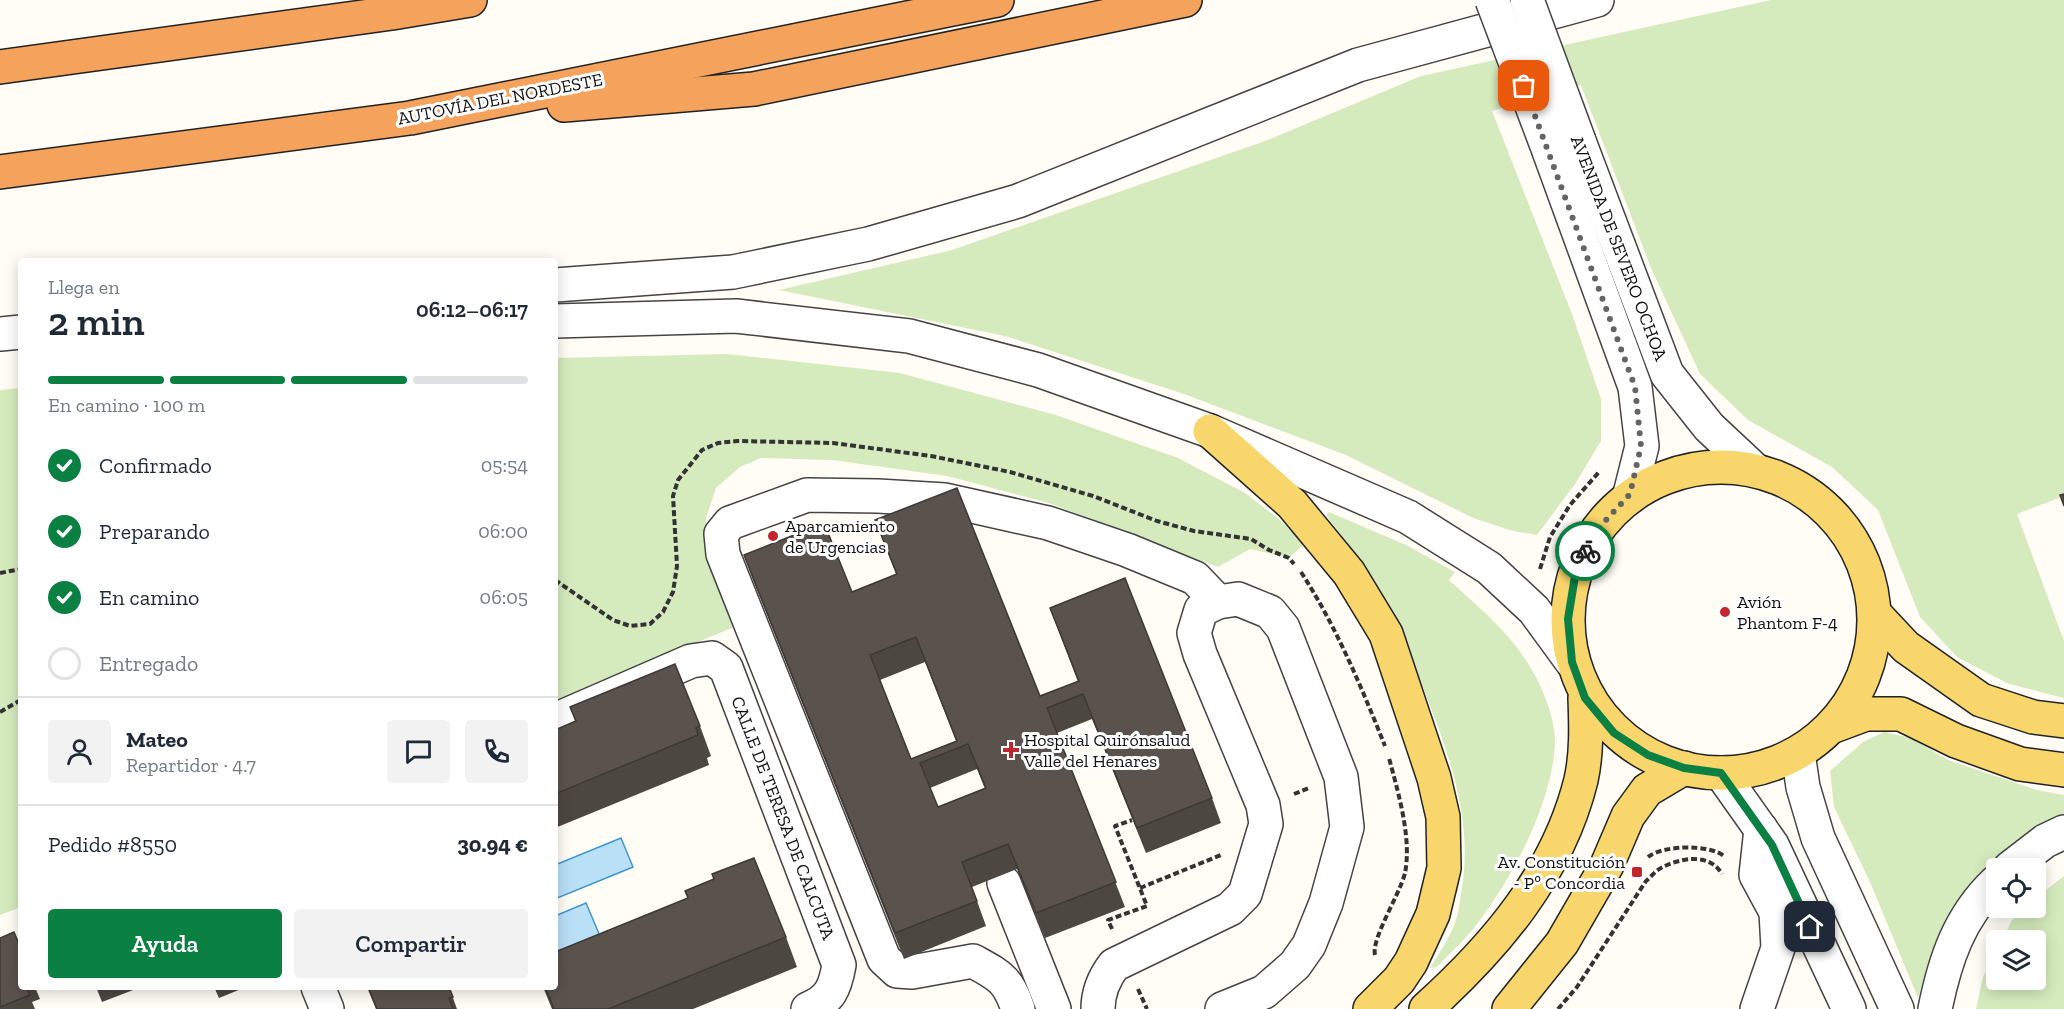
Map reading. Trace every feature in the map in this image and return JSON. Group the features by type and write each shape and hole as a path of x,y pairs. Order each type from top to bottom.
{"highway":[{"path":"392,13 443,0"},
{"path":"0,67 392,13 470,0"},
{"name":"AUTOVÍA DEL NORDESTE","path":"0,172 410,118 997,0"},
{"path":"410,118 754,89 1185,0"}],"main road":[{"path":"1210,430 1292,504 1349,573 1386,634 1434,778 1443,817 1444,868 1432,914 1411,963 1400,980 1370,1009"},
{"path":"1426,1009 1485,953 1517,913 1558,848 1581,780 1586,744 1585,698 1572,662 1568,619 1576,570 1596,531 1630,494 1663,477 1700,468 1755,470 1796,485 1834,515 1861,554 1875,614 1867,669 1855,699 1831,727 1798,753 1763,767 1721,773 1684,768 1648,755 1614,733 1585,698"},
{"path":"1875,614 1906,647 1981,700 2033,717 2064,721"},
{"path":"1831,727 1866,714 1901,714 1956,741 2020,764 2064,770"},
{"path":"1512,1008 1562,943 1607,865 1628,816 1647,790 1684,768"}],"street":[{"name":"AVENIDA DE SEVERO OCHOA","path":"1492,0 1564,146 1667,374 1709,427 1755,470"},
{"name":"AVENIDA DE SEVERO OCHOA","path":"1527,0 1564,146 1635,387 1641,446 1630,494"},
{"path":"558,285 733,272 880,240 1018,201 1358,65 1597,0"},
{"path":"558,321 736,316 909,336 1038,370 1210,430 1408,517 1489,568 1534,610 1572,662"},
{"path":"0,336 18,333"},
{"path":"0,336 18,337"},
{"path":"1018,1009 1012,990 998,975 973,961 912,972 897,971 884,958 723,554 721,534 730,523 807,495 945,500 1048,523 1127,550 1195,578 1218,602"},
{"path":"1098,1009 1098,1000 1105,978 1114,965 1230,909 1245,894 1266,824 1263,806 1200,654 1194,633 1201,610 1218,602 1238,599 1270,612 1283,628 1341,777 1347,827 1326,903 1309,945 1294,965 1264,992 1221,1009"},
{"name":"CALLE DE TERESA DE CALCUTA","path":"558,719 691,661 712,658 726,668 839,965 836,984 822,1003 808,1009"},
{"path":"1798,753 1803,787 1818,837 1897,1009"},
{"path":"1721,773 1772,845 1849,1009"},
{"path":"1756,1009 1778,948 1776,912 1756,875 1761,829"},
{"path":"2023,858 2045,841 2064,832"},
{"path":"1004,883 1054,1009"},
{"path":"1935,1009 1948,953 1967,917 1986,891"},
{"path":"319,990 327,1009"}],"path":[{"path":"558,582 613,620 630,626 650,624 663,612 673,592 677,566 673,496 678,480 702,450 718,444 737,441 833,444 931,456 1010,472 1092,496 1157,521 1194,531 1251,539 1288,558 1301,572 1322,603 1362,688 1387,750 1399,794 1407,849 1405,873 1374,945 1374,953 1378,961 1400,980"},
{"path":"1531,567 1538,573 1550,537 1570,505 1603,466"},
{"path":"0,573 18,570"},
{"path":"0,712 18,702"},
{"path":"1108,920 1147,906 1115,826 1132,819"},
{"path":"1641,863 1654,853 1670,849 1698,848 1719,853 1725,858"},
{"path":"1558,1009 1577,987 1646,881 1659,869 1683,861 1702,859 1716,865 1727,883"}],"green space":[{"path":"1771,0 2064,0 2064,496 2017,514 2064,641 2064,698 2009,684 1957,657 1920,617 1878,510 1832,467 1748,420 1700,374 1651,268 1581,85 1492,111 1572,314 1601,399 1601,441 1575,484 1537,535 1513,531 1473,518 1346,455 1184,394 1005,336 779,290 952,250 1265,141 1421,76"},
{"path":"728,354 900,373 1056,415 1178,458 1245,493 1279,519 1304,544 1289,558 1250,549 1218,567 1049,503 947,476 832,460 761,458 740,467 716,488 706,518 708,550 737,626 558,699 558,358"},
{"path":"18,388 18,908 0,915 0,390"},
{"path":"1329,512 1406,545 1455,572 1449,580 1497,625 1528,663 1543,692 1552,718 1555,734 1553,765 1539,814 1529,838 1491,905 1468,935 1437,967 1430,968 1456,920 1464,866 1462,813 1456,787 1432,710 1393,615 1367,570 1326,515"},
{"path":"1884,732 1911,738 1948,760 2037,790 2064,795 2064,815 2043,826 2001,858 1986,858 1986,872 1957,908 1934,949 1918,998 1870,882 1834,807 1830,771 1863,742"},
{"path":"2064,876 2064,1009 1976,1009 1986,971 1986,990 2046,990 2046,930 2007,930 2014,918 2046,918 2046,890"}],"water":[{"path":"621,838 633,867 558,898 558,864"},
{"path":"586,903 600,936 558,953 558,915"}],"building":[{"name":"Hospital Quirónsalud Valle del Henares","path":"957,488 1040,696 1079,681 1050,608 1125,578 1212,798 1137,828 1083,694 1047,708 1116,882 1036,913 1008,844 962,862 977,901 895,933 744,555 824,523 852,592 897,574 875,520","holes":["916,637 957,741 911,759 870,655","968,744 986,788 938,807 920,763"]},
{"path":"2064,494 2064,506 2060,495"},
{"path":"675,664 700,726 696,728 698,735 558,793 558,729 576,721 570,707"},
{"path":"754,858 786,937 608,1009 554,1009 546,990 558,990 558,951 688,898 685,891 714,879 712,874"},
{"path":"14,932 18,942 18,990 28,990 30,995 0,1007 0,938"},
{"path":"369,990 450,990 453,997 449,998 453,1009 377,1009"}],"way so far":[{"path":"1524,86 1635,387 1641,446 1630,494 1596,531 1585,551"}],"place":[{"name":"Aparcamiento de Urgencias","path":"773,536"},
{"name":"Avión Phantom F-4","path":"1725,612"},
{"name":"Hospital Quirónsalud Valle del Henares","path":"1011,750"},
{"name":"Av. Constitución - Pº Concordia","path":"1637,872"}],"route":[{"path":"1585,551 1576,570 1568,619 1572,662 1585,698 1614,733 1648,755 1684,768 1721,773 1772,845 1810,927"}]}
